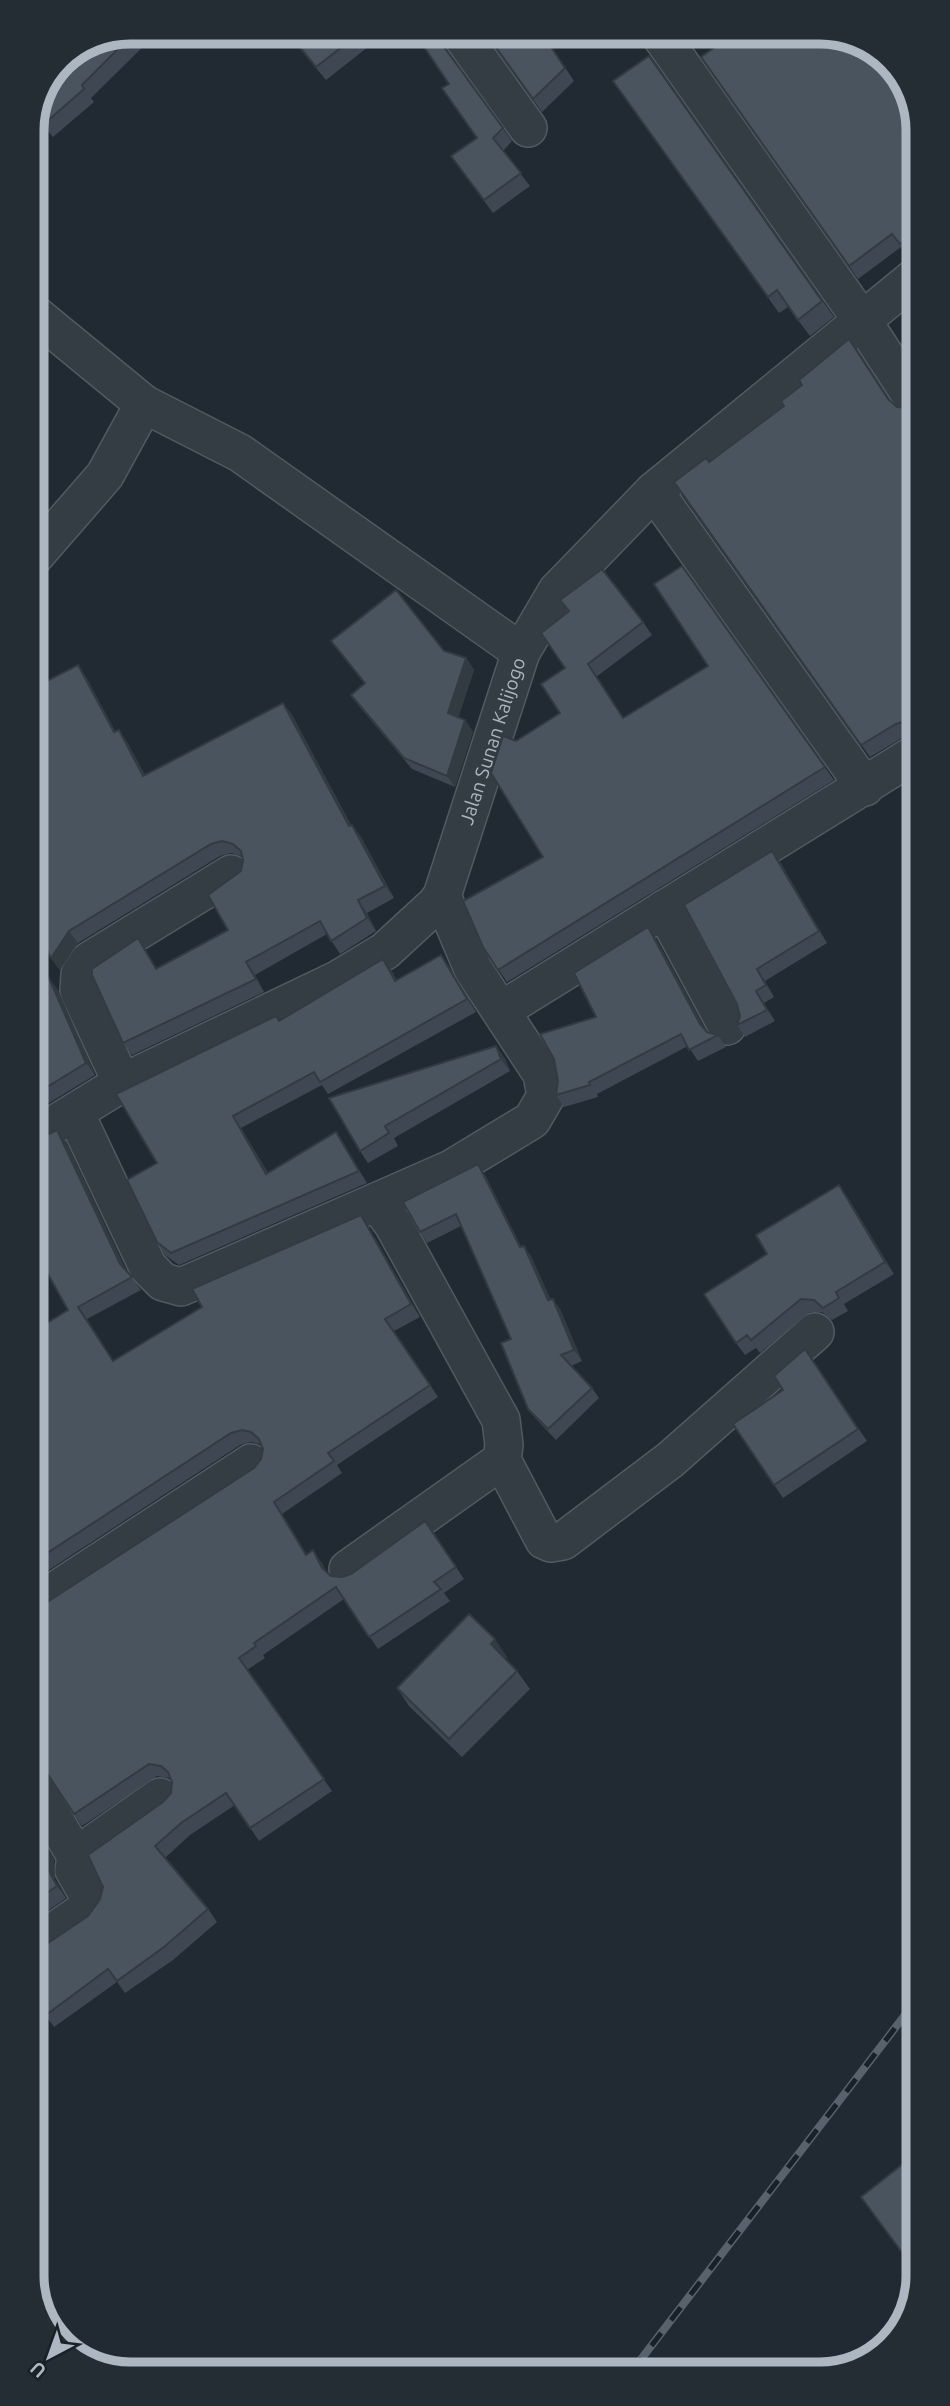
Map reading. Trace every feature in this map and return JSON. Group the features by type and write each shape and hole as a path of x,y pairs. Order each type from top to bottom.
{"street":[{"path":"468,44 528,128"},
{"path":"666,44 906,388"},
{"name":"Jalan Sunan Kalijogo","path":"44,1131 122,1083 337,980 385,951 442,896 521,652 557,591 654,491 863,323 906,285"},
{"path":"44,322 144,404 240,453 521,652"},
{"path":"44,545 105,475 144,404"},
{"path":"654,491 865,787"},
{"path":"502,1010 906,760"},
{"path":"122,1083 79,991 80,974 89,961 231,874"},
{"path":"75,1113 148,1267 163,1282 181,1287 451,1168 532,1120 546,1096 542,1074 473,969 442,896"},
{"path":"664,909 727,1026"},
{"path":"376,1202 393,1224 501,1420 502,1460 544,1540 551,1543 563,1541 670,1460 815,1332"},
{"path":"348,1569 502,1460"},
{"path":"44,1598 251,1463"},
{"path":"76,1856 160,1797"},
{"path":"44,1803 76,1856 74,1870 91,1900 84,1911 44,1938"}],"building":[{"path":"123,44 82,85 84,89 44,124 50,97 69,69 97,50"},
{"path":"298,44 346,44 316,67"},
{"path":"422,44 442,44 503,128 493,138 521,173 484,200 451,156 477,138 442,88 449,84"},
{"path":"494,44 549,44 565,68 533,99"},
{"path":"719,44 826,44 853,50 881,69 892,82 902,102 906,119 906,240 900,244 892,234 849,266 701,57"},
{"path":"649,56 822,301 798,320 777,290 768,297 613,81"},
{"path":"849,339 888,399 897,407 906,408 906,721 861,745 674,482 706,458 709,462 784,406 781,401 802,385 799,380"},
{"path":"682,566 825,767 498,970 483,947 463,901 543,857 491,773 503,736 516,741 560,713 541,684 565,668 541,633 569,611 560,600 602,569 643,622 588,664 623,718 708,666 654,584"},
{"path":"396,590 444,651 466,658 448,713 465,720 447,776 404,758 351,695 365,683 331,641"},
{"path":"78,665 114,732 119,730 143,776 283,703 349,826 352,825 385,886 358,900 367,918 331,941 320,921 246,962 256,979 123,1043 92,975 92,969 138,938 156,969 228,930 208,895 241,871 243,860 241,851 233,844 222,841 211,844 69,931 51,958 44,946 44,682"},
{"path":"772,851 819,931 757,969 766,985 756,991 767,1010 737,1025 740,1016 737,1004 684,905"},
{"path":"648,927 700,1024 707,1032 718,1035 689,1050 681,1034 589,1082 590,1085 556,1095 558,1081 554,1059 540,1034 596,1017 574,973"},
{"path":"441,955 467,999 320,1082 314,1072 233,1116 266,1174 336,1132 359,1171 171,1253 157,1242 127,1180 157,1163 116,1094 276,1016 279,1021 383,959 395,981"},
{"path":"49,978 86,1063 44,1089 44,981"},
{"path":"496,1046 501,1059 385,1126 389,1133 360,1151 329,1098"},
{"path":"57,1130 120,1264 132,1277 78,1307 113,1361 202,1307 192,1289 361,1215 411,1304 385,1319 430,1385 328,1453 334,1461 274,1502 306,1555 313,1550 322,1568 331,1576 351,1574 425,1521 456,1567 434,1582 441,1589 369,1637 336,1587 254,1643 256,1646 239,1658 324,1779 250,1828 226,1793 181,1823 155,1846 208,1909 164,1947 117,1981 108,1969 46,2015 44,1946 88,1916 100,1899 103,1887 88,1855 163,1802 171,1793 172,1782 168,1772 161,1766 149,1764 74,1814 44,1769 44,1604 254,1468 261,1459 263,1449 259,1439 251,1432 242,1430 231,1433 44,1555 44,1325 68,1310 44,1267 44,1136"},
{"path":"478,1164 520,1247 524,1246 548,1300 553,1299 574,1350 561,1355 592,1388 548,1429 528,1409 501,1343 511,1339 456,1214 420,1232 403,1202"},
{"path":"839,1185 885,1262 836,1292 839,1298 823,1308 814,1300 801,1299 751,1340 747,1335 736,1343 704,1294 767,1254 756,1235"},
{"path":"805,1349 858,1429 774,1485 733,1424 783,1390 774,1376"},
{"path":"469,1614 495,1639 491,1644 517,1671 449,1739 397,1688"},
{"path":"44,1845 47,1867 57,1886 44,1895"},
{"path":"906,2161 906,2258 861,2197"}],"railway":[{"path":"639,2362 906,2014"}]}
